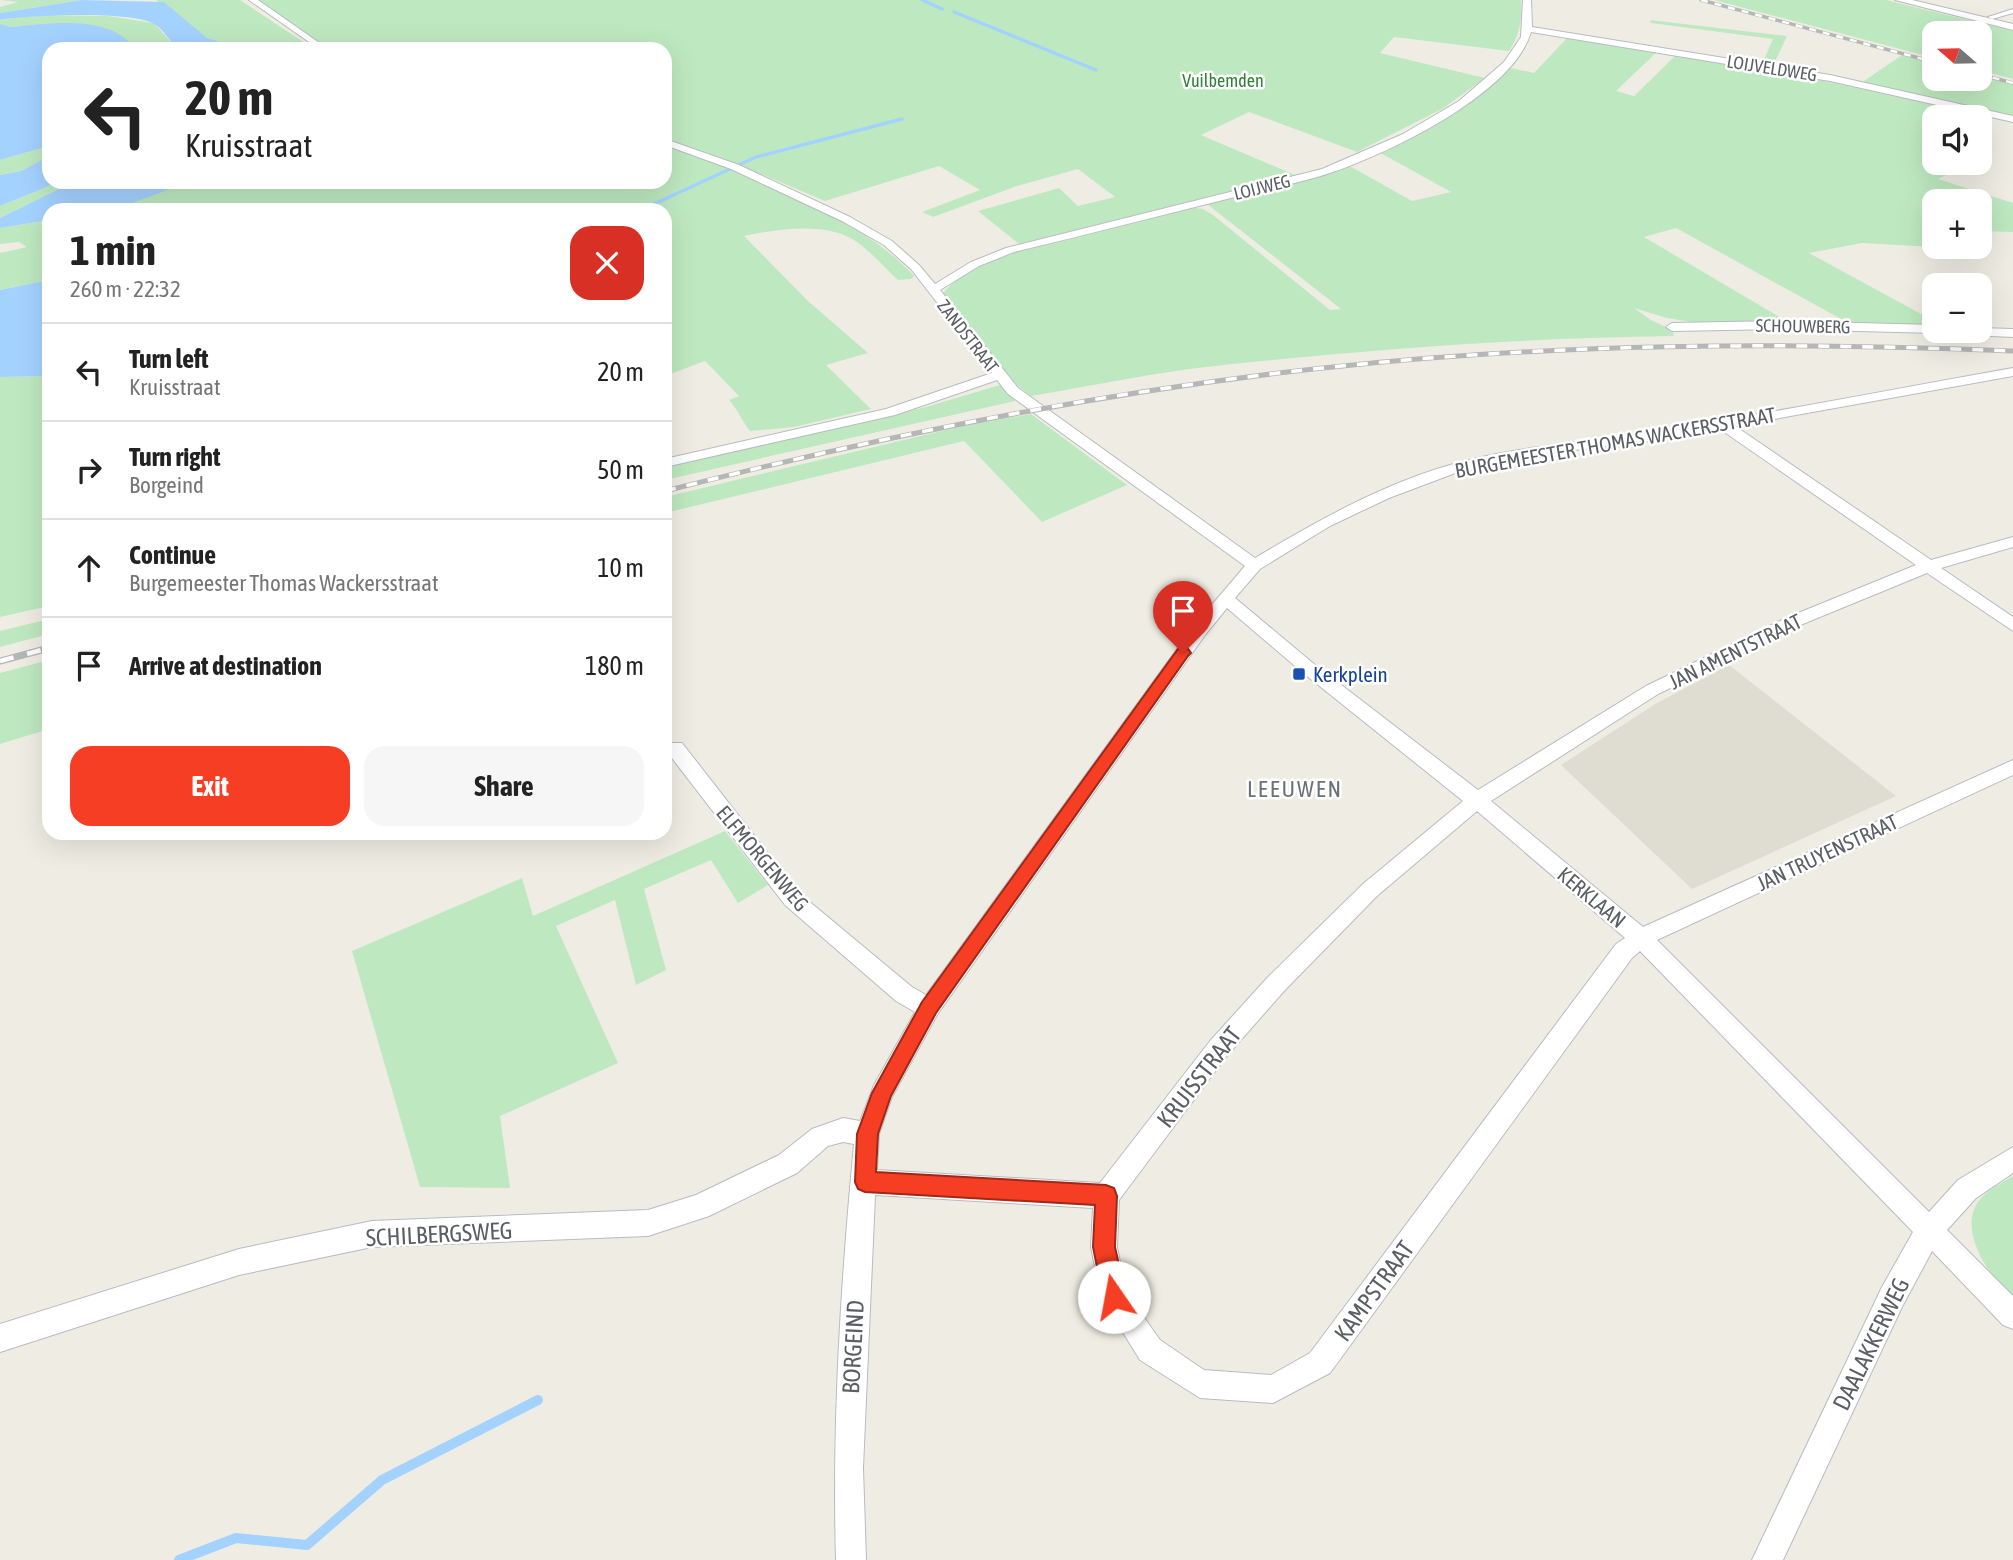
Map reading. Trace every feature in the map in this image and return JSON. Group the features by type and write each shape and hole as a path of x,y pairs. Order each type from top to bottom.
{"street":[{"path":"253,0 314,42"},
{"path":"1527,0 1528,29"},
{"path":"1900,0 2013,27"},
{"path":"1992,17 2013,10"},
{"name":"LOIJVELDWEG","path":"1528,29 1830,78 2013,119"},
{"name":"LOIJWEG","path":"932,289 942,286 975,264 1010,250 1314,174 1363,156 1477,94 1508,63 1523,42 1528,29"},
{"name":"ZANDSTRAAT","path":"672,144 736,167 888,243 915,267 1013,391 1254,565"},
{"name":"SCHOUWBERG","path":"1672,327 1784,325 1922,329"},
{"path":"1992,332 2013,333"},
{"name":"BURGEMEESTER THOMAS WACKERSSTRAAT","path":"867,1134 882,1093 929,1007 1224,598 1254,565 1325,523 1384,495 1454,468 1550,449 1724,425 2013,372"},
{"path":"672,461 890,412 999,375"},
{"path":"1992,375 2013,387"},
{"path":"1724,425 2013,625"},
{"name":"JAN AMENTSTRAAT","path":"1476,801 1653,690 1792,622 1928,566 2013,542"},
{"name":"KERKLAAN","path":"1224,598 1641,938 1928,1232 2013,1315"},
{"name":"ELFMORGENWEG","path":"675,748 792,900 904,994 929,1007"},
{"name":"JAN TRUYENSTRAAT","path":"1641,938 2013,767"},
{"name":"KRUISSTRAAT","path":"1106,1196 1218,1049 1276,984 1370,890 1476,801"},
{"name":"KAMPSTRAAT","path":"1106,1196 1104,1247 1114,1297 1150,1350 1200,1384 1273,1389 1320,1363 1624,951 1641,938"},
{"name":"SCHILBERGSWEG","path":"0,1338 239,1262 372,1234 649,1223 700,1207 788,1164 821,1137 843,1130 867,1134"},
{"name":"BORGEIND","path":"851,1560 851,1370 867,1134"},
{"name":"DAALAKKERWEG","path":"1767,1560 1892,1297 1928,1232 1967,1189 2013,1159"},
{"path":"865,1182 1106,1196"}],"shaded area":[{"path":"1729,665 1896,796 1692,889 1561,765 1657,703"}],"green space":[{"path":"0,0 82,0 0,13 0,7 18,2"},
{"path":"156,0 240,0 303,42 221,42 207,38"},
{"name":"Vuilbemden","path":"257,0 1521,0 1521,21 1509,51 1394,37 1380,53 1485,78 1442,109 1357,152 1249,112 1201,135 1295,175 1019,244 978,211 1059,188 1078,206 1115,197 1078,169 1017,186 933,217 922,212 980,190 939,166 825,201 725,159 672,141 672,42 319,42"},
{"path":"1714,0 1886,0 1972,21 1922,21 1922,55"},
{"path":"38,15 108,16 154,23 171,42 127,42 63,24 9,27 0,24 0,20"},
{"path":"1650,20 1787,36 1772,68 1761,66 1773,39 1651,23"},
{"path":"1992,26 2013,31 2013,79 1992,73"},
{"path":"1569,36 1658,51 1616,91 1634,96 1677,54 1810,78 1936,105 1922,105 1922,175 1946,175 1938,179 1969,189 1922,189 1922,246 1862,243 1809,253 1922,314 1922,327 1850,324 1676,228 1644,237 1788,322 1698,323 1667,318 1634,308 1672,330 1674,336 1495,342 1317,356 1177,371 1031,396 1005,376 943,294 959,278 1019,251 1096,229 1191,207 1203,209 1213,215 1330,310 1341,309 1207,204 1348,165 1412,201 1451,192 1377,151 1468,102 1506,67 1534,73"},
{"path":"1902,55 1922,60 1922,91 1992,91 1992,78 2013,84 2013,117 1992,112 1992,105 1959,105 1861,83"},
{"path":"42,148 42,160 21,171 0,175 0,160"},
{"path":"672,148 728,168 798,198 864,235 892,255 914,276 911,279 898,280 857,242 831,231 802,228 744,236 808,301 868,353 826,365 871,409 794,427 750,431 729,400 739,396 705,361 672,373 672,203 128,203 169,189 672,189"},
{"path":"42,189 59,189 0,218 0,206"},
{"path":"1992,196 2013,203 2013,232 1992,231"},
{"path":"42,221 42,281 0,290 0,253 27,247 19,242 0,244 0,228"},
{"path":"42,376 42,608 0,617 0,377"},
{"path":"1003,384 1015,401 672,478 672,465 926,407"},
{"path":"1031,414 1127,485 1042,522 964,441 672,511 672,495 958,427"},
{"path":"42,621 42,636 0,647 0,631"},
{"path":"42,662 42,731 0,744 0,673"},
{"path":"725,831 768,885 738,903 711,860 644,889 666,970 636,985 615,900 556,926 618,1063 500,1116 510,1188 420,1187 352,951 522,878 533,916"},
{"path":"2013,1176 2013,1299 1994,1277 1977,1249 1972,1220 1975,1206 1985,1194"}],"water":[{"path":"82,0 164,2 207,38 221,42 172,42 156,25 127,17 56,15 0,20 0,13"},
{"path":"59,23 94,25 110,30 128,42 42,42 42,148 0,160 0,24 10,27"},
{"path":"42,160 42,189 0,206 0,175 21,171"},
{"path":"59,189 170,189 132,203 42,203 42,221 0,228 0,218"},
{"path":"42,281 42,376 0,377 0,290"}],"waterway":[{"path":"922,0 942,9"},
{"path":"954,12 1096,70"},
{"path":"656,203 756,157 902,119"},
{"path":"179,1560 236,1538 307,1545 382,1480 538,1400"}],"railway":[{"path":"1701,0 1922,59"},
{"path":"1992,77 2013,83"},
{"path":"672,489 828,452 992,418 1157,390 1323,368 1581,349 1840,346 2013,351"},
{"path":"0,661 42,650"}],"place":[{"name":"Kerkplein","path":"1299,674"}],"district":[{"name":"LEEUWEN","path":"1295,789"}],"route":[{"path":"1114,1297 1104,1247 1106,1196 865,1182 867,1134 882,1093 929,1007 1183,653"}]}
